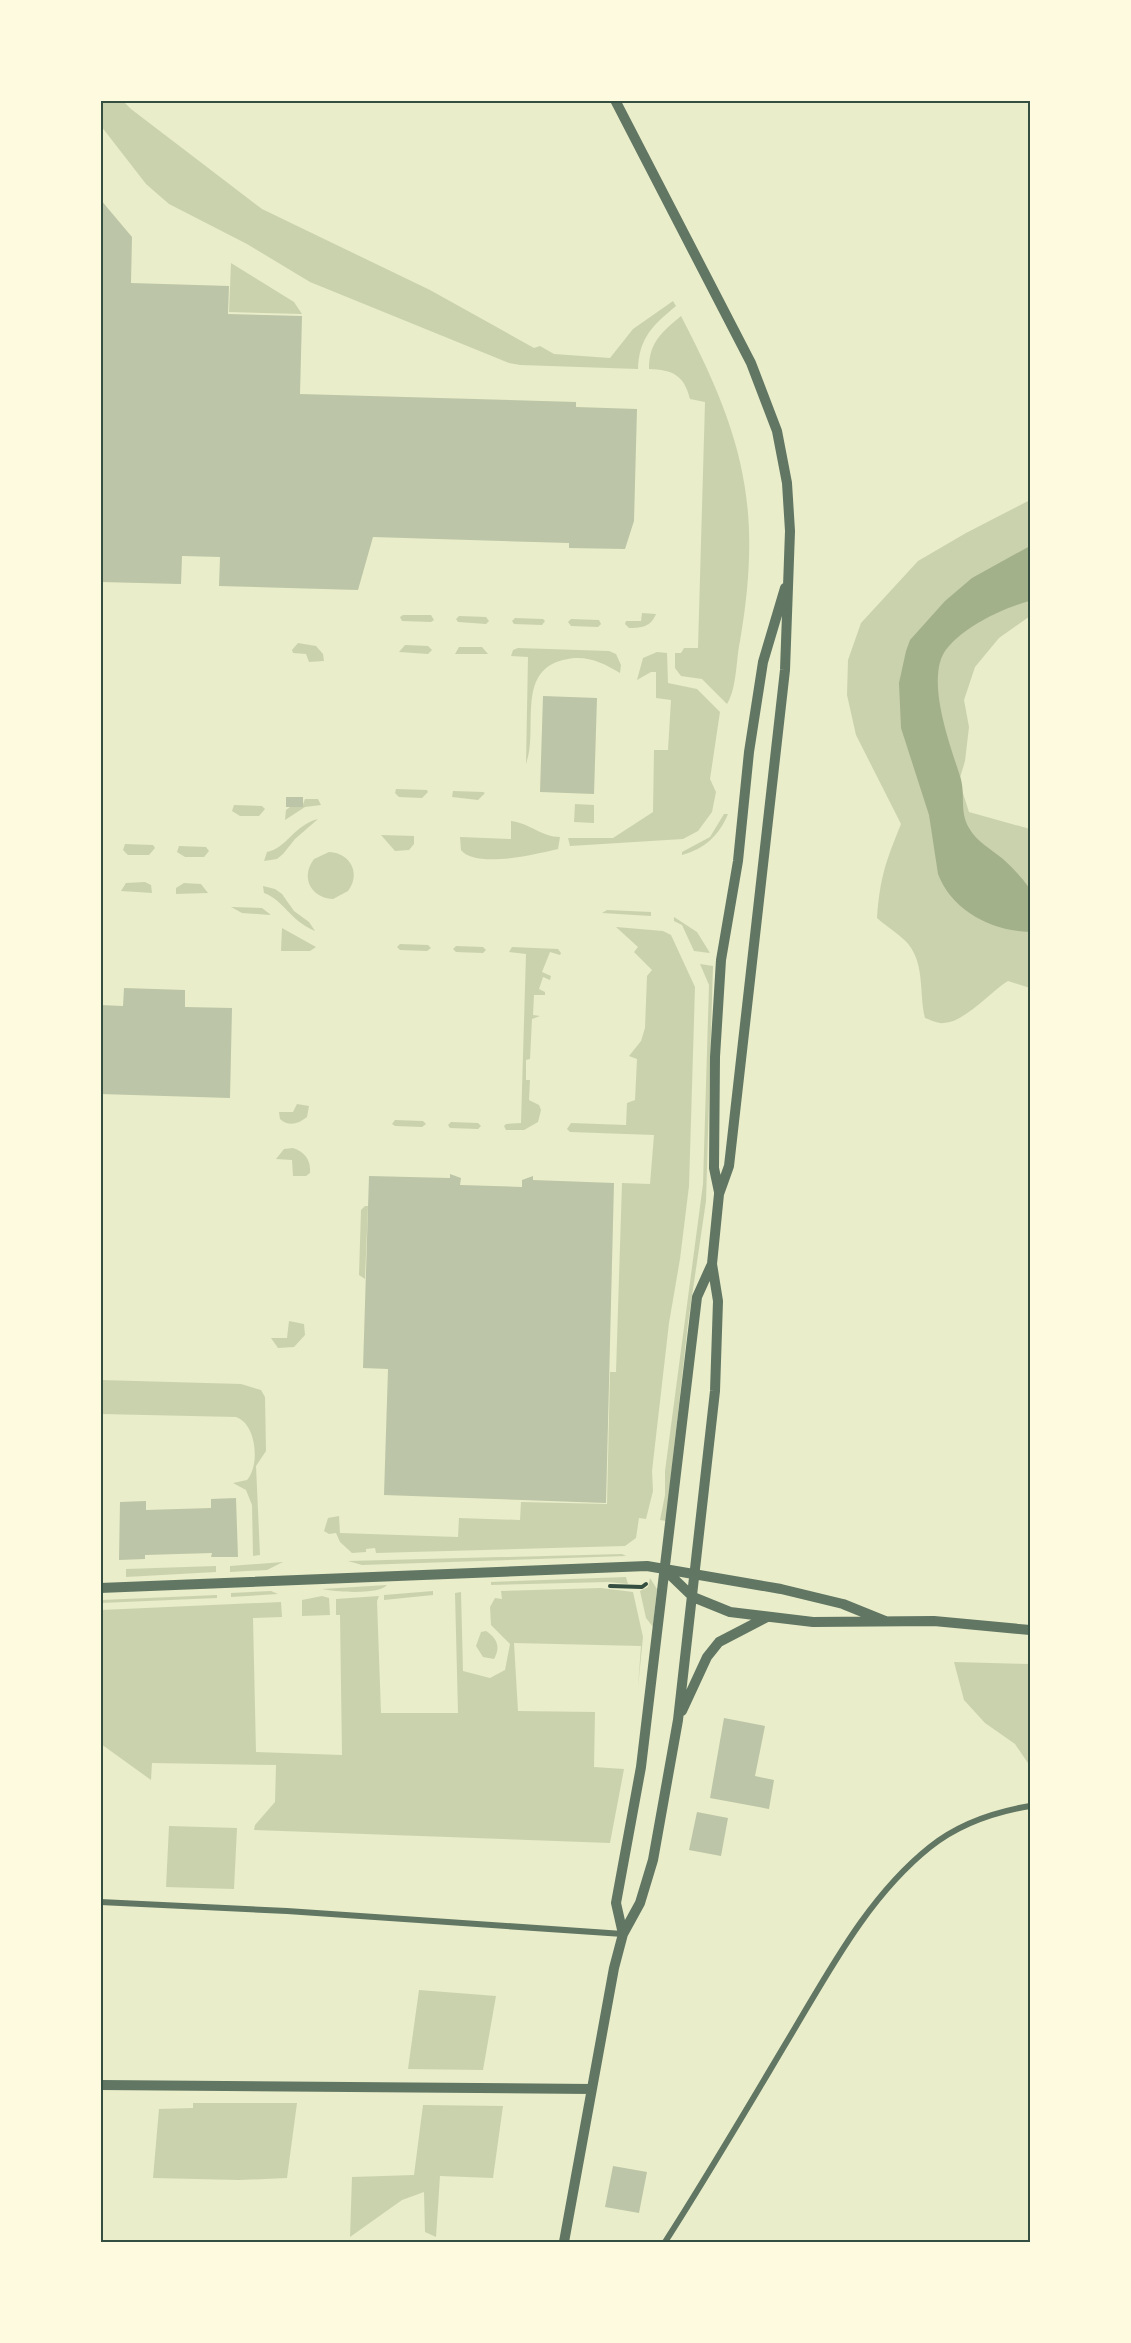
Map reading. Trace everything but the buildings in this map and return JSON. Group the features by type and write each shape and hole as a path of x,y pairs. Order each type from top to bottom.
{"street":[{"path":"564,2242 623,1934 640,1903 653,1860 678,1720 715,1390 718,1301 712,1264 719,1194 729,1166 785,670 789,576 787,483 777,431 768,404 746,353 615,100"},
{"path":"719,1194 714,1168 715,1057 722,952 738,861 749,752 763,662 789,576"},
{"path":"623,1934 616,1903 641,1767 697,1297 712,1264"},
{"path":"100,1588 633,1566 696,1572 843,1604 885,1620"},
{"path":"665,1570 693,1597 720,1610 813,1622 933,1621 1030,1630"},
{"path":"678,1720 707,1657 717,1644 767,1617"},
{"path":"665,2242 698,2192 837,1956 898,1876 930,1847 964,1825 1007,1810 1030,1806"},
{"path":"100,1902 287,1911 623,1934"},
{"path":"100,2085 592,2089"}],"shaded area":[{"path":"101,100 123,101 262,209 430,290 534,348 540,346 554,354 610,358 633,329 673,301 676,306 654,326 644,340 638,369 509,363 310,282 247,244 169,204 146,184 101,126"},
{"path":"231,263 294,302 302,314 229,312"},
{"path":"681,316 720,398 733,436 748,511 747,593 734,682 727,704 702,679 681,676 675,668 675,653 681,653 684,648 698,648 705,402 690,399 684,384 676,375 649,369 651,352 658,338"},
{"path":"1030,500 1030,616 999,638 975,667 964,700 969,727 965,761 959,781 969,812 1030,829 1030,988 1008,981 960,1018 939,1023 925,1018 920,971 914,953 906,942 877,918 884,870 901,824 856,735 847,695 848,660 861,623 918,561"},
{"path":"1030,546 1030,601 979,622 955,639 941,659 938,686 943,718 962,783 966,822 976,838 1007,862 1030,889 1030,932 1002,928 975,917 953,899 944,887 938,874 929,815 901,728 899,683 910,640 945,601 972,578"},
{"path":"642,613 656,614 645,626 629,628 625,624 626,621 641,621"},
{"path":"403,615 431,615 434,620 431,622 402,621 400,617"},
{"path":"459,616 486,617 489,621 486,624 458,622 456,619"},
{"path":"515,618 545,621 542,625 514,624 512,621"},
{"path":"571,619 599,620 601,624 598,627 571,626 568,622"},
{"path":"298,643 316,646 323,654 324,661 309,662 306,654 293,653 292,650"},
{"path":"405,645 428,646 432,650 428,654 399,652"},
{"path":"459,647 482,647 488,654 455,654"},
{"path":"518,648 609,651 616,654 621,665 620,673 600,662 571,658 548,667 539,677 534,689 531,704 531,735 526,764 528,657 511,656 513,650"},
{"path":"657,652 667,653 668,683 697,689 720,712 710,779 716,792 712,812 698,831 683,839 570,846 568,838 613,838 653,812 654,750 668,750 671,700 656,698 656,672 651,672 637,680 643,658"},
{"path":"396,789 427,790 428,792 422,798 399,797 395,793"},
{"path":"453,791 485,793 478,800 452,797"},
{"path":"305,799 318,799 321,805 305,807 285,820 286,810 290,807 302,807"},
{"path":"575,804 594,805 594,823 574,822"},
{"path":"234,805 262,806 265,809 259,816 240,816 232,811"},
{"path":"724,814 728,814 720,829 710,840 682,855 682,852 710,837"},
{"path":"318,819 277,859 264,861 267,852 280,846 303,826"},
{"path":"511,821 524,824 547,835 560,837 558,849 522,857 493,859 469,856 461,850 460,837 511,839"},
{"path":"381,835 414,836 414,844 409,850 395,851"},
{"path":"125,844 153,845 155,848 149,855 128,855 123,850"},
{"path":"179,846 206,847 209,851 204,857 185,857 177,852"},
{"path":"329,852 343,856 354,871 354,878 348,891 333,899 325,898 314,891 308,879 310,866 314,859"},
{"path":"145,882 151,885 152,893 121,891 126,883"},
{"path":"184,883 201,884 208,893 176,894 176,888"},
{"path":"263,886 275,889 282,894 294,911 309,922 315,931 299,922 271,896 264,893"},
{"path":"231,907 262,908 271,915 242,913"},
{"path":"607,910 651,912 651,916 602,913"},
{"path":"674,917 697,932 710,953 694,951 682,925 674,921"},
{"path":"616,927 663,931 671,935 695,987 689,1186 669,1323 652,1471 653,1491 646,1519 639,1518 636,1538 625,1546 376,1553 375,1548 366,1549 366,1552 352,1553 340,1542 336,1533 329,1534 324,1531 328,1518 339,1516 340,1533 458,1537 459,1518 520,1520 521,1502 607,1504 610,1372 616,1372 622,1183 650,1184 654,1135 570,1132 567,1129 571,1123 626,1125 627,1103 635,1100 637,1059 629,1056 641,1041 645,1028 647,976 652,970 634,952 638,947"},
{"path":"282,928 316,947 310,951 281,951"},
{"path":"400,944 428,945 431,948 427,951 400,950 397,947"},
{"path":"456,946 483,947 486,950 483,953 456,952 453,949"},
{"path":"512,947 558,949 561,953 560,955 550,952 542,972 551,976 550,980 543,977 539,989 545,992 545,995 534,995 533,1015 540,1016 532,1019 530,1059 526,1060 526,1080 530,1080 529,1100 539,1105 541,1110 538,1122 524,1130 506,1130 504,1126 521,1123 526,954 509,952"},
{"path":"700,964 713,966 706,1201 688,1323 666,1521 660,1520 665,1495 665,1471 703,1184 709,985"},
{"path":"297,1104 309,1106 307,1117 294,1124 280,1119 279,1112 293,1112"},
{"path":"395,1120 423,1121 426,1124 422,1127 395,1126 392,1124"},
{"path":"451,1122 478,1123 481,1126 478,1129 450,1128 448,1125"},
{"path":"293,1148 304,1154 308,1160 310,1173 306,1176 293,1176 292,1160 276,1159 284,1149"},
{"path":"368,1206 365,1279 359,1275 361,1210"},
{"path":"289,1321 304,1324 305,1335 294,1347 278,1348 271,1338 287,1338"},
{"path":"101,1380 241,1384 261,1390 265,1397 266,1451 256,1466 260,1555 253,1556 252,1505 246,1490 233,1483 247,1480 254,1465 252,1436 243,1421 236,1417 101,1414"},
{"path":"622,1554 626,1556 362,1565 348,1561"},
{"path":"283,1562 267,1570 230,1572 230,1566"},
{"path":"216,1566 216,1572 126,1577 126,1569"},
{"path":"626,1577 628,1584 608,1582 491,1585 491,1582"},
{"path":"650,1578 657,1589 653,1627 646,1618 640,1591 648,1587"},
{"path":"387,1585 366,1591 346,1592 322,1589"},
{"path":"601,1588 633,1592 643,1637 638,1687 641,1646 514,1643 518,1711 595,1712 594,1767 624,1769 610,1843 254,1830 255,1825 275,1802 276,1765 152,1763 151,1780 101,1744 101,1610 281,1602 282,1617 253,1618 256,1752 342,1755 340,1615 336,1615 336,1599 379,1596 377,1601 381,1713 458,1713 455,1593 461,1592 463,1671 490,1678 505,1670 510,1644 491,1625 490,1607 495,1598 502,1599 501,1591"},
{"path":"271,1591 278,1594 231,1597 231,1593"},
{"path":"433,1591 433,1595 384,1600 384,1595"},
{"path":"217,1595 217,1598 101,1603 101,1600"},
{"path":"322,1596 329,1598 330,1615 302,1616 302,1600"},
{"path":"486,1631 497,1643 494,1659 483,1657 476,1646 481,1632"},
{"path":"954,1662 1030,1664 1030,1766 1015,1744 985,1723 964,1700"},
{"path":"169,1826 237,1828 234,1889 166,1887"},
{"path":"419,1990 496,1996 483,2070 408,2069"},
{"path":"193,2103 297,2103 287,2178 239,2180 153,2178 159,2109 193,2108"},
{"path":"423,2105 503,2106 493,2178 440,2176 436,2237 425,2232 424,2192 402,2200 350,2237 352,2177 414,2175"}]}
